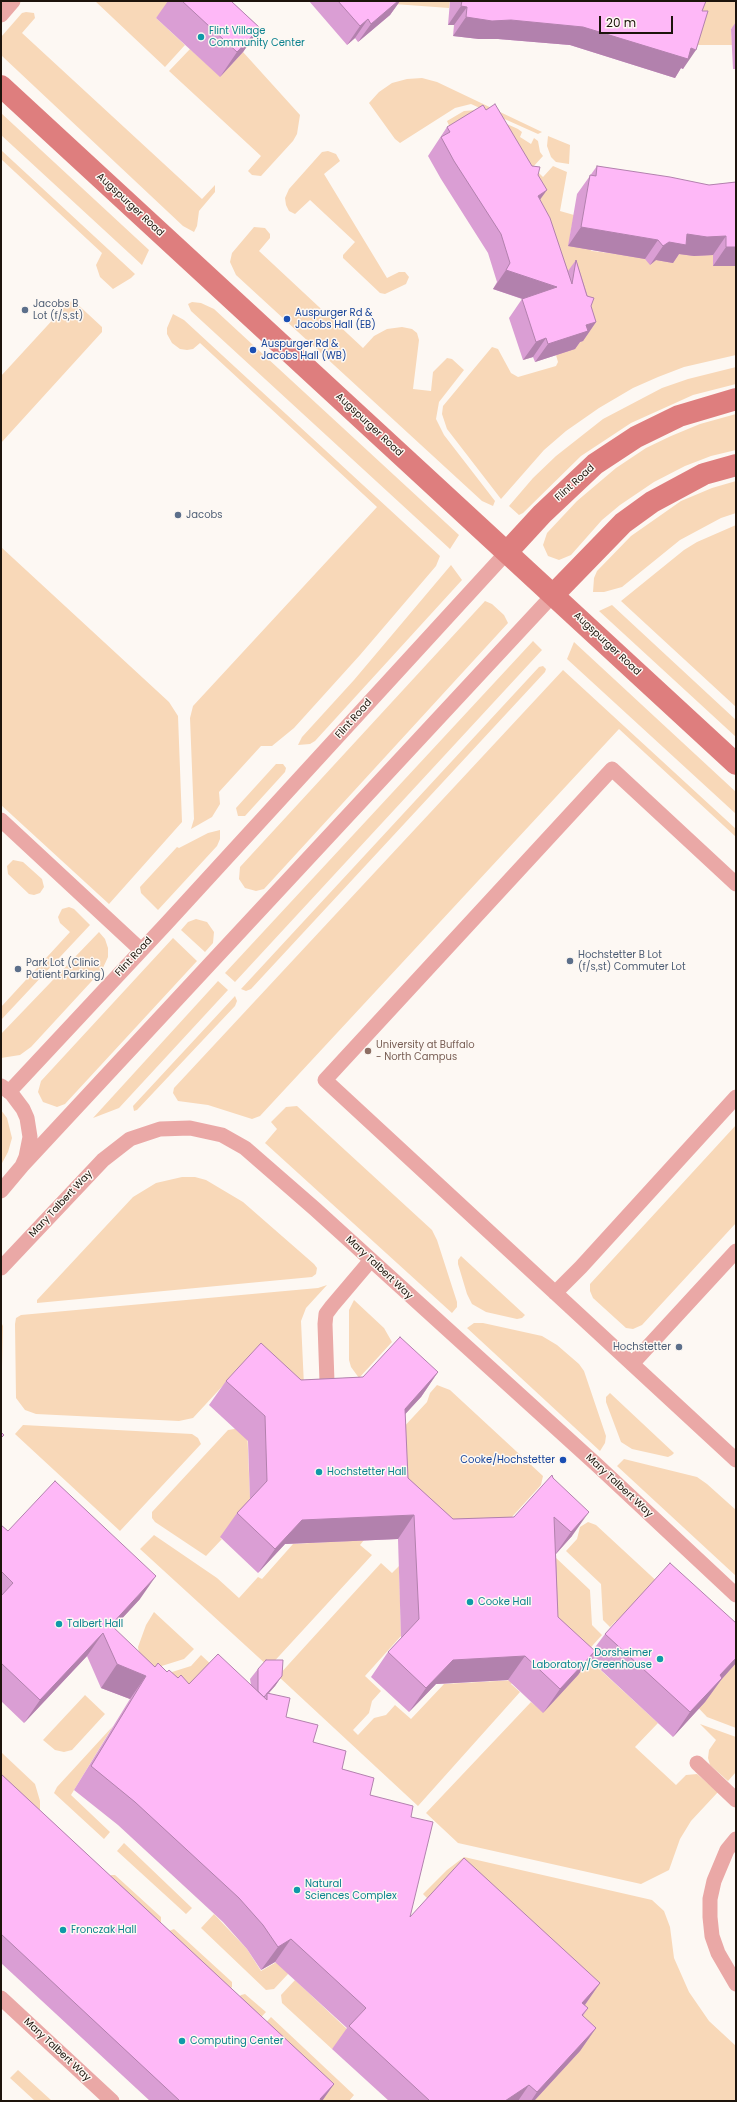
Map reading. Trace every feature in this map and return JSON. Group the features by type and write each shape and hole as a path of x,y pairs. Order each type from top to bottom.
{"street":[{"name":"Augspurger Road","path":"1,86 736,764"},
{"name":"Flint Road","path":"507,552 542,514 595,464 630,441 679,416 726,400 736,399"},
{"path":"553,595 623,523 652,502 704,474 736,465"}],"lane":[{"path":"1,15 13,1"},
{"name":"Flint Road","path":"5,1089 141,950 507,552"},
{"path":"1,1191 22,1166 553,595"},
{"path":"736,884 612,769 325,1080 736,1460"},
{"path":"1,820 141,950"},
{"path":"5,1089 23,1109 29,1128 29,1147 22,1166"},
{"path":"555,1293 581,1267 736,1097"},
{"name":"Mary Talbert Way","path":"1,1268 103,1160 130,1139 160,1129 190,1128 222,1135 245,1148 371,1260 598,1466 736,1595"},
{"path":"632,1364 736,1251"},
{"path":"327,1382 326,1314 371,1260"},
{"path":"697,1763 736,1800"},
{"path":"736,1839 725,1854 714,1880 710,1911 712,1936 718,1953 736,1984"},
{"name":"Mary Talbert Way","path":"1,1998 112,2101"}],"shaded area":[{"path":"95,1 171,1 156,18 185,45 165,67"},
{"path":"392,1 450,1 449,8 394,4"},
{"path":"640,1 736,1 736,27 731,28 732,45 691,45"},
{"path":"22,13 34,13 35,18 22,33 202,199 215,185 215,192 199,211 197,226 194,232 183,226 2,56 1,37"},
{"path":"190,49 220,76 243,52 300,115 297,134 293,141 261,176 252,175 248,171 261,156 169,71"},
{"path":"422,78 437,82 542,132 538,134 471,104 455,108 400,143 395,139 369,103 379,92 392,83 407,79"},
{"path":"476,110 518,129 522,132 520,137 531,144 534,138 538,141 540,152 543,156 533,167 543,177 553,166 567,172 560,211 574,215 570,235 592,251 618,254 630,245 628,256 656,260 674,253 713,255 713,266 736,266 736,355 684,367 658,377 633,388 599,408 566,431 544,450 501,499 447,429 442,414 443,406 492,347 498,349 511,373 518,377 556,366 558,362 556,355 566,288 453,134 447,121 464,111"},
{"path":"1,113 149,250 142,265 1,135"},
{"path":"548,136 570,145 569,164 556,162 551,157 547,146"},
{"path":"1,150 135,274 113,289 100,277 96,265 102,253 1,159"},
{"path":"328,151 336,154 340,161 324,174 387,278 399,272 405,272 409,277 406,284 385,294 380,293 343,258 343,255 355,242 310,200 295,214 289,211 285,198 289,189 322,152"},
{"path":"254,227 265,228 270,234 270,238 259,251 363,348 374,336 387,329 402,327 412,329 417,333 419,340 413,389 431,391 433,372 447,358 452,359 464,370 439,402 436,419 444,435 495,501 493,506 482,501 236,275 230,262 232,253"},
{"path":"74,301 102,327 102,332 1,443 1,376 69,302"},
{"path":"192,302 201,303 214,309 459,535 450,549 191,311 188,304"},
{"path":"173,314 184,320 440,556 436,566 360,655 294,728 272,746 261,746 219,792 220,804 212,817 191,829 194,819 190,718 193,706 377,507 200,343 193,349 187,350 180,349 172,343 167,334 167,328"},
{"path":"736,367 736,384 693,395 631,423 581,456 523,513 519,515 509,506 533,478 556,456 603,419 662,388 688,379"},
{"path":"736,414 736,450 711,456 685,466 654,482 620,505 602,520 571,555 559,560 548,556 543,545 547,533 577,501 616,468 646,448 671,436 700,424"},
{"path":"736,481 736,513 721,518 680,540 622,587 604,592 593,592 594,578 597,571 631,536 681,501 712,488"},
{"path":"736,525 736,707 621,601 684,550 697,542"},
{"path":"1,547 169,702 178,716 182,822 109,904 1,805"},
{"path":"451,565 462,580 315,741 310,744 298,745 302,737 354,680"},
{"path":"485,601 492,604 504,615 508,623 264,889 256,891 245,888 239,879 240,867"},
{"path":"612,605 736,720 736,737 599,611"},
{"path":"533,641 542,650 235,982 225,973"},
{"path":"574,642 736,792 736,814 567,659"},
{"path":"543,666 546,669 545,672 251,989 246,991 241,989 539,667"},
{"path":"563,670 736,829 736,837 619,729 260,1116 252,1119 208,1105 178,1101 173,1093 174,1088"},
{"path":"276,764 283,764 286,768 285,772 245,816 238,816 236,808"},
{"path":"220,830 220,839 217,846 158,910 141,893 140,887 177,847 179,848 208,833"},
{"path":"13,860 23,862 42,879 44,887 40,893 34,895 29,894 8,874 7,866"},
{"path":"69,907 74,909 90,925 1,1020 1,1007 70,932 60,923 58,917 62,909"},
{"path":"196,919 207,922 214,932 213,943 205,952 181,930 188,922"},
{"path":"99,932 105,939 108,948 108,957 102,970 31,1047 20,1055 1,1058 1,1034"},
{"path":"173,938 197,961 65,1104 57,1107 43,1102 38,1092 41,1081"},
{"path":"218,981 228,990 119,1108 93,1118"},
{"path":"235,996 237,1001 235,1006 137,1110 134,1111 133,1106"},
{"path":"297,1106 432,1230 437,1240 457,1302 457,1307 452,1313 265,1143 277,1129 271,1122 286,1107"},
{"path":"1,1110 7,1118 12,1138 8,1152 1,1165"},
{"path":"736,1125 736,1223 642,1325 633,1329 626,1328 593,1298 590,1291 590,1284"},
{"path":"182,1177 195,1177 206,1180 243,1202 314,1264 317,1268 316,1274 312,1277 37,1303 37,1300 133,1197 156,1183"},
{"path":"461,1256 525,1315 522,1318 517,1319 486,1312 472,1304 467,1294 458,1264 458,1260"},
{"path":"327,1285 306,1308 301,1321 304,1386 242,1365 193,1418 179,1421 36,1414 25,1410 16,1398 15,1324 16,1318 21,1315 318,1288"},
{"path":"354,1300 384,1328 392,1342 359,1378 351,1367 349,1360 349,1310"},
{"path":"1,1322 3,1326 1,1408"},
{"path":"474,1323 483,1323 542,1336 557,1345 579,1364 584,1371 606,1436 605,1443 600,1451 467,1328"},
{"path":"437,1385 450,1390 543,1476 541,1485 501,1529 505,1532 396,1507 400,1431 427,1402 430,1393"},
{"path":"610,1393 674,1453 668,1457 632,1449 621,1442 606,1402 606,1397"},
{"path":"23,1425 192,1434 198,1438 201,1444 120,1531 15,1434"},
{"path":"247,1427 251,1520 220,1538 222,1539 206,1556 155,1522 152,1518 152,1512 228,1430"},
{"path":"624,1459 697,1477 736,1510 736,1576 617,1466"},
{"path":"588,1522 596,1525 702,1623 736,1657 736,1728 707,1717 616,1621 610,1627 603,1620 601,1584 566,1551 577,1539 580,1527"},
{"path":"154,1535 217,1578 239,1598 258,1577 262,1579 293,1544 364,1540 360,1545 372,1555 269,1667 140,1549"},
{"path":"554,1556 590,1590 592,1625 602,1635 584,1655 658,1723 635,1747 676,1785 686,1775 697,1774 718,1792 691,1821 680,1839 669,1870 641,1884 458,1843 426,1813 531,1702 543,1712"},
{"path":"381,1563 392,1573 399,1566 401,1636 365,1676 381,1691 372,1701 369,1713 353,1730 358,1735 374,1718 386,1715 395,1705 411,1719 444,1684 515,1680 511,1684 520,1692 418,1806 278,1676"},
{"path":"154,1612 194,1649 184,1659 152,1669 139,1653 138,1647 146,1625"},
{"path":"201,1655 244,1695 173,1707 156,1677 191,1666"},
{"path":"85,1695 105,1714 72,1750 64,1752 55,1750 43,1740"},
{"path":"700,1724 736,1737 736,1772 728,1781 710,1765 708,1758 709,1750 716,1740"},
{"path":"113,1726 71,1795 110,1832 104,1839 54,1793 57,1787"},
{"path":"1,1752 35,1784 40,1801 40,1814 1,1803"},
{"path":"124,1843 192,1908 186,1914 117,1851"},
{"path":"464,1857 652,1900 664,1911 670,1927 674,1958 689,1992 709,2021 736,2046 736,2101 534,2101 430,1901 423,1894 447,1870"},
{"path":"111,1875 115,1875 161,1917 161,1922 146,1938 96,1891"},
{"path":"214,1914 247,1949 261,1971 285,1957 288,1974 274,1989 266,1990 201,1928"},
{"path":"174,1929 232,1982 232,1987 225,1994 169,1931"},
{"path":"295,1980 349,2031 332,2049 282,2003 281,1995"},
{"path":"245,1994 266,2012 247,2032 225,2011 241,1995"},
{"path":"271,2017 354,2095 349,2101 322,2101 253,2037"},
{"path":"18,2070 52,2101 35,2101 10,2078"}],"building":[{"path":"182,1 231,1 260,28 237,52"},
{"path":"338,1 398,1 371,24 368,19 360,26"},
{"path":"462,1 706,1 702,11 708,11 696,50 691,48 688,59 583,27 511,20 492,21 466,17 467,7 461,6"},
{"path":"495,104 532,166 540,167 538,175 547,190 538,196 550,218 572,284 576,260 587,296 594,298 591,306 596,322 586,325 588,331 548,344 546,338 536,342 522,299 557,287 506,270 510,263 501,234 454,161 441,137 450,132 447,127 483,105 486,110"},
{"path":"597,166 670,177 709,185 736,182 736,247 726,247 726,236 707,237 687,234 686,245 669,242 663,246 658,240 581,227 590,175 596,176"},
{"path":"400,1337 438,1372 405,1409 408,1478 453,1519 514,1517 552,1475 553,1478 589,1512 571,1532 554,1517 558,1617 595,1651 560,1689 525,1656 453,1660 426,1688 388,1652 419,1619 414,1515 302,1520 275,1549 237,1513 267,1481 265,1416 226,1381 261,1343 301,1380 363,1377"},
{"name":"Natural Sciences Complex","path":"55,1481 156,1576 111,1625 155,1667 158,1663 167,1672 169,1670 178,1678 181,1675 189,1684 218,1654 267,1700 267,1693 290,1698 286,1717 318,1725 313,1742 346,1751 342,1769 374,1778 370,1795 413,1806 411,1817 433,1822 410,1917 464,1858 600,1983 582,2003 588,2008 582,2015 596,2028 537,2092 529,2085 505,2101 430,2101 349,2026 366,2008 291,1939 278,1947 263,1925 239,1898 135,1802 91,1766 146,1676 117,1664 103,1633 40,1700 1,1663 1,1596 13,1583 1,1571 1,1525 8,1531"},
{"name":"Dorsheimer Laboratory/Greenhouse","path":"670,1563 736,1623 736,1658 720,1675 722,1678 690,1712 605,1634"},
{"path":"266,1660 283,1660 282,1676 264,1697 258,1691 258,1669"},
{"path":"1,1774 334,2084 320,2099 321,2101 180,2101 1,1934"}],"place":[{"name":"Flint Village Community Center","path":"201,37"},
{"name":"Jacobs B Lot (f/s,st)","path":"25,310"},
{"name":"Auspurger Rd & Jacobs Hall (EB)","path":"287,319"},
{"name":"Auspurger Rd & Jacobs Hall (WB)","path":"253,350"},
{"name":"Jacobs","path":"178,515"},
{"name":"Hochstetter B Lot (f/s,st) Commuter Lot","path":"570,961"},
{"name":"Park Lot (Clinic Patient Parking)","path":"18,969"},
{"name":"University at Buffalo - North Campus","path":"368,1051"},
{"name":"Hochstetter","path":"679,1347"},
{"name":"Cooke/Hochstetter","path":"563,1460"},
{"name":"Hochstetter Hall","path":"319,1472"},
{"name":"Cooke Hall","path":"470,1602"},
{"name":"Talbert Hall","path":"59,1624"},
{"name":"Dorsheimer Laboratory/Greenhouse","path":"660,1659"},
{"name":"Natural Sciences Complex","path":"297,1890"},
{"name":"Fronczak Hall","path":"63,1930"},
{"name":"Computing Center","path":"182,2041"}]}
